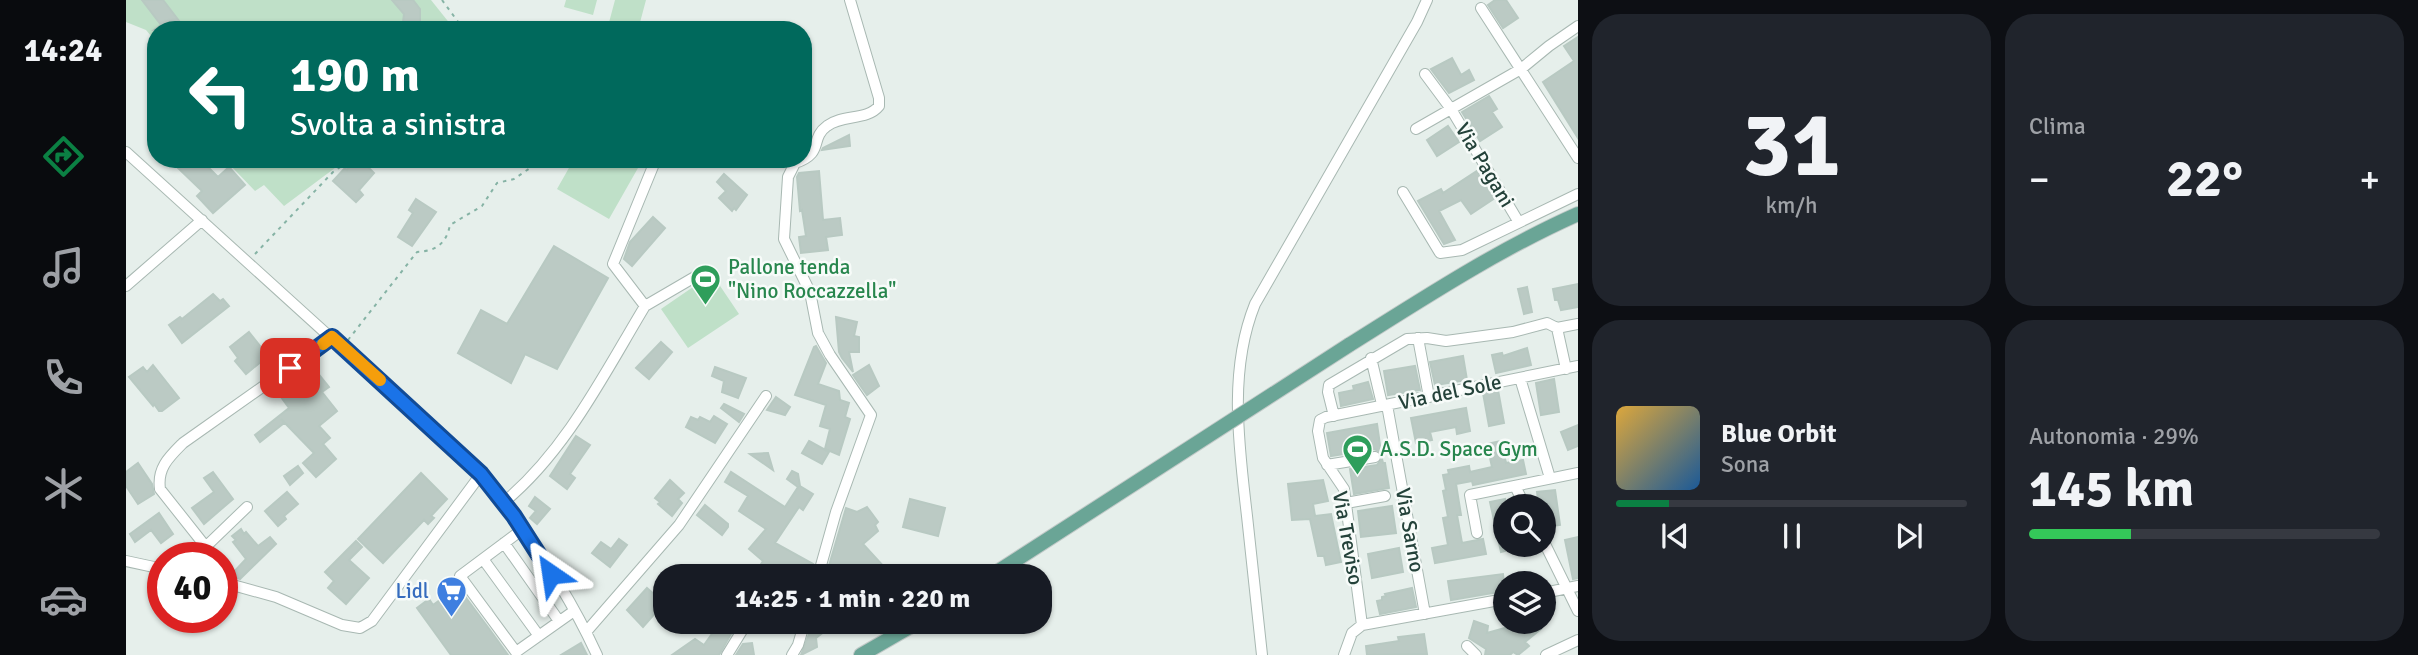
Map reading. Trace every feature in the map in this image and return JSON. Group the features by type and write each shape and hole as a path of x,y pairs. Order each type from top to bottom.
{"main road":[{"path":"1010,564 1480,263 1530,235 1578,214"},
{"path":"861,655 897,634"}],"street":[{"path":"812,154 819,136 827,126 855,116 868,115 879,106 879,98 850,0"},
{"path":"1262,655 1239,447 1238,372 1244,337 1255,304 1417,22 1427,0"},
{"path":"1481,8 1578,158"},
{"name":"Via Pagani","path":"1416,130 1521,69 1578,26"},
{"name":"Via Pagani","path":"1425,74 1451,109 1518,221"},
{"path":"126,152 481,474 523,530 574,611 597,655"},
{"path":"645,306 613,264 652,168"},
{"path":"792,168 788,177 785,239 810,292 818,333 870,415 836,512 821,564"},
{"name":"Via Pagani","path":"1403,192 1440,253 1462,250 1578,194"},
{"path":"126,286 202,220"},
{"path":"504,502 528,483 578,417 645,306 705,271"},
{"path":"1330,416 1329,386 1406,339 1446,341 1513,332 1547,323 1557,328 1578,324"},
{"path":"1557,328 1566,369"},
{"path":"202,542 160,489 163,463 183,443 332,337"},
{"path":"1418,338 1429,397"},
{"name":"Via Sarno","path":"1371,358 1384,403 1425,614"},
{"name":"Via del Sole","path":"1330,416 1578,366"},
{"path":"1520,378 1550,478"},
{"path":"586,632 679,525 766,396"},
{"name":"Via Treviso","path":"1330,416 1320,420 1318,430 1322,458 1344,489 1362,625"},
{"path":"1327,465 1375,457"},
{"path":"1477,533 1470,495 1578,473"},
{"path":"238,587 276,597 342,625 360,628 366,626 481,474"},
{"path":"1515,486 1519,494"},
{"path":"1346,503 1385,496"},
{"path":"211,542 247,507"},
{"path":"523,530 460,576 516,652 574,611"},
{"path":"504,543 559,621"},
{"path":"1553,557 1572,587 1578,611"},
{"path":"483,559 538,636"},
{"path":"126,561 147,566"},
{"path":"1344,655 1352,633 1362,625 1493,601"},
{"path":"727,655 740,634"},
{"path":"792,655 801,634"},
{"path":"1546,655 1578,640"},
{"path":"1467,646 1476,655"}],"path":[{"path":"442,0 457,21"},
{"path":"248,261 338,168"},
{"path":"342,346 417,252 432,251 447,238 450,225 482,206 498,183 514,179 530,168"}],"green space":[{"path":"126,0 431,0 448,21 147,21 147,31 126,22"},
{"path":"566,0 597,0 593,15 564,7"},
{"path":"615,0 646,0 640,21 609,21"},
{"path":"233,168 335,168 284,206 264,185 255,191"},
{"path":"569,168 638,168 609,219 557,189"},
{"path":"712,274 739,314 688,348 661,309"}],"building":[{"path":"142,0 163,0 179,21 158,21"},
{"path":"392,0 413,0 420,9 420,21 403,21 404,14"},
{"path":"1495,0 1506,0 1518,18 1503,28 1488,5"},
{"path":"1578,37 1578,138 1543,82 1574,61 1564,46"},
{"path":"1452,58 1461,75 1469,70 1474,80 1449,93 1431,69"},
{"path":"1489,96 1497,109 1492,112 1502,127 1480,141 1462,112"},
{"path":"1448,126 1459,142 1437,156 1427,140"},
{"path":"849,135 850,146 822,150 823,148"},
{"path":"178,168 209,168 218,177 230,168 245,185 213,213 197,196 202,191"},
{"path":"345,168 369,168 374,173 359,190 363,195 356,202 333,181"},
{"path":"819,171 823,220 840,218 842,235 826,237 828,250 801,253 799,237 806,236 802,210 800,211 797,177 799,173"},
{"path":"1477,171 1495,198 1471,214 1461,200 1439,211 1455,240 1444,244 1418,201 1441,189 1443,193"},
{"path":"724,174 747,195 736,210 734,208 732,211 719,198 726,191 717,182"},
{"path":"416,199 436,212 412,246 398,237 413,213 409,210"},
{"path":"653,217 665,228 632,266 624,259 630,242"},
{"path":"554,246 608,278 557,369 525,354 511,383 458,353 481,310 507,324"},
{"path":"1578,284 1578,307 1561,310 1553,289"},
{"path":"1527,287 1532,312 1524,314 1518,289"},
{"path":"213,294 229,306 182,343 169,325 180,317 182,319"},
{"path":"836,317 857,322 854,336 859,337 859,352 849,352 853,372 839,352"},
{"path":"249,332 268,356 246,374 235,361 238,358 230,347"},
{"path":"661,342 672,352 649,379 636,368"},
{"path":"816,346 826,363 818,384 839,391 840,400 849,403 845,417 850,419 839,455 825,449 830,429 820,426 826,405 795,395"},
{"path":"1527,348 1531,365 1496,373 1492,355 1502,353 1503,356"},
{"path":"1463,356 1467,380 1435,385 1430,362"},
{"path":"153,365 179,398 162,411 154,404 153,406 129,377 143,367 147,372"},
{"path":"869,365 879,386 867,395 853,375"},
{"path":"1415,366 1420,390 1388,395 1384,371"},
{"path":"715,367 746,378 738,398 722,392 724,381 712,376"},
{"path":"317,372 329,387 322,392 337,411 319,426 330,438 323,444 336,459 316,477 303,463 314,453 281,419 284,423 260,442 255,435 289,408 281,397"},
{"path":"1554,379 1559,412 1541,415 1536,383"},
{"path":"1368,382 1373,399 1341,406 1339,393 1354,390 1353,386"},
{"path":"1498,390 1504,423 1489,426 1483,393"},
{"path":"776,397 790,407 785,415 767,410"},
{"path":"724,404 744,414 739,422 721,408"},
{"path":"1466,408 1470,431 1457,434 1456,427 1430,432 1432,440 1416,443 1411,418"},
{"path":"714,416 727,424 715,443 686,427 691,417 698,420 700,417 710,422"},
{"path":"1377,424 1381,452 1374,449 1331,456 1327,433"},
{"path":"1578,425 1578,446 1568,450 1561,432"},
{"path":"576,436 590,445 570,474 575,478 567,489 550,476"},
{"path":"809,441 829,452 822,464 802,453"},
{"path":"1501,441 1506,463 1523,460 1526,474 1473,485 1472,481 1456,484 1461,515 1457,515 1462,543 1483,539 1486,554 1435,563 1432,548 1448,545 1443,518 1448,517 1443,475 1449,474 1448,470 1469,466 1470,472 1492,467 1487,444"},
{"path":"768,453 773,470 750,454"},
{"path":"1382,459 1389,488 1354,494 1350,469 1377,465"},
{"path":"138,463 152,484 154,494 138,504 126,486 126,472"},
{"path":"298,466 303,473 290,485 284,476"},
{"path":"792,471 798,474 800,486 813,494 803,510 799,507 775,543 813,564 761,564 763,561 749,549 766,529 739,511 748,496 725,482 731,472 785,507 798,487 787,479"},
{"path":"213,472 233,499 204,524 192,508 214,492 204,478"},
{"path":"421,473 447,499 431,516 434,518 428,524 424,520 383,563 358,539"},
{"path":"670,480 684,493 678,499 682,503 672,516 655,498"},
{"path":"1323,480 1328,501 1313,504 1315,516 1331,514 1341,562 1326,565 1324,556 1318,556 1310,519 1292,520 1288,484"},
{"path":"1555,490 1556,494 1537,494"},
{"path":"287,492 298,504 284,516 286,519 278,526 265,511"},
{"path":"535,497 550,509 537,524 530,518 536,511 529,506"},
{"path":"1556,497 1560,525 1556,526"},
{"path":"910,499 945,508 938,536 903,527"},
{"path":"705,505 728,524 722,535 697,515"},
{"path":"1392,506 1396,533 1361,537 1358,511"},
{"path":"867,507 878,522 875,525 878,531 863,544 881,564 829,564 846,508 857,512"},
{"path":"159,513 173,534 160,542 151,530 135,542 130,534"},
{"path":"241,529 258,546 270,537 276,544 240,579 238,568 246,559 238,549 238,542 233,542 236,540 232,536"},
{"path":"1578,537 1578,578 1573,579 1565,540"},
{"path":"619,539 627,545 610,567 592,553 601,542 611,549"},
{"path":"356,541 362,547 349,560 369,578 346,604 328,588 334,581 325,572"},
{"path":"1399,548 1403,572 1372,578 1368,554"},
{"path":"1493,575 1493,593 1451,600 1448,581"},
{"name":"Lidl","path":"458,587 508,655 451,655 417,608 429,599 433,605"},
{"path":"647,588 653,593 653,616 643,627 627,610"},
{"path":"1412,588 1416,607 1380,614 1377,601 1382,600 1385,594"},
{"path":"1474,621 1488,626 1487,633 1535,634 1525,642 1529,646 1518,655 1513,652 1510,655 1485,655 1486,649 1469,638"},
{"path":"712,634 731,634 719,655 672,655 695,639 704,645"},
{"path":"809,634 821,634 816,638 817,647 801,655"},
{"path":"1424,634 1427,654 1367,655 1366,646 1399,641 1398,637"},
{"path":"581,643 587,655 561,655"},
{"path":"752,643 754,655 736,655 743,644"}],"slow traffic":[{"path":"323,344 332,337 380,380"}],"place":[{"name":"Pallone tenda \"Nino Roccazzella\"","path":"705,306"},
{"name":"A.S.D. Space Gym","path":"1357,476"},
{"name":"Lidl","path":"452,618"}],"route":[{"path":"290,368 332,337 481,474 528,536 551,574"}]}
